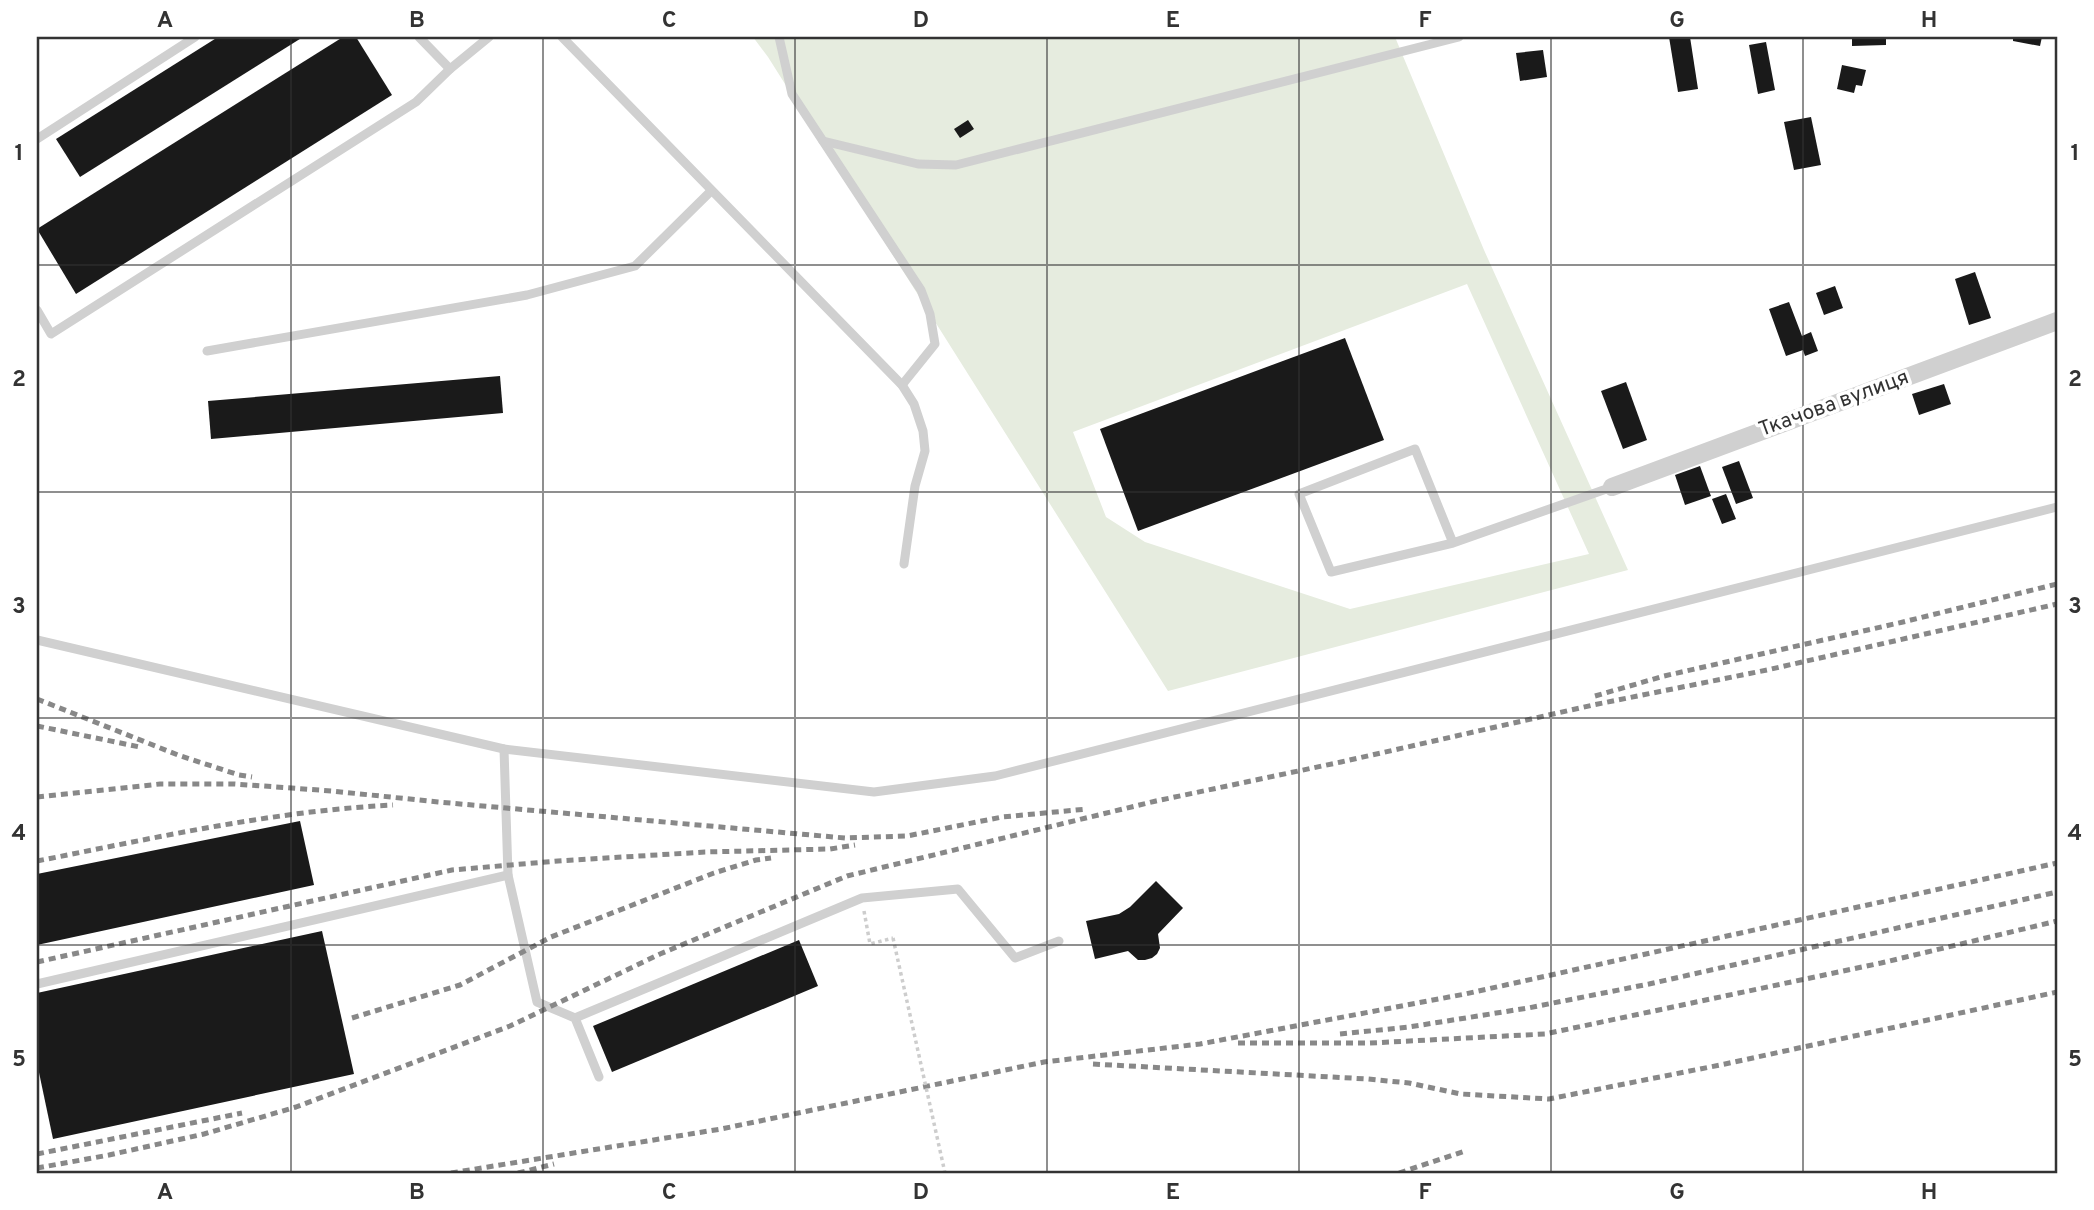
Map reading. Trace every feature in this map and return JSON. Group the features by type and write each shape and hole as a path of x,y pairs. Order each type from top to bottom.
{"street":[{"name":"Ткачова вулиця","path":"1612,486 2057,321"}],"lane":[{"path":"37,139 195,37"},
{"path":"419,37 450,69"},
{"path":"37,310 51,334 416,102 489,37"},
{"path":"562,37 902,385 914,404 923,430 925,451 915,486 904,564"},
{"path":"779,37 792,94 921,289 930,314 934,344 902,385"},
{"path":"823,141 918,164 956,165 1459,37"},
{"path":"207,351 527,295 635,266 711,191"},
{"path":"1454,543 1415,449 1300,494 1331,572 1454,543 1612,486"},
{"path":"37,640 504,749 874,792 995,776 2057,508"},
{"path":"504,749 508,875 537,1002 575,1018 599,1077"},
{"path":"37,984 508,875"},
{"path":"575,1018 862,898 958,889 1015,958 1059,941"}],"path":[{"path":"862,898 870,944 893,938 944,1173"}],"shaded area":[{"path":"753,37 1395,37 1484,250 1628,570 1168,691","holes":["1467,284 1589,554 1350,609 1145,542 1106,517 1073,432"]}],"building":[{"path":"218,37 303,37 80,177 56,139"},
{"path":"343,37 356,37 392,95 76,294 37,229"},
{"path":"1669,37 1690,37 1698,89 1678,92"},
{"path":"1852,37 1886,37 1886,45 1852,46"},
{"path":"2013,37 2042,37 2040,46 2013,41"},
{"path":"1766,42 1775,90 1758,94 1749,45"},
{"path":"1543,50 1547,77 1520,81 1516,53"},
{"path":"1842,65 1866,70 1862,86 1856,85 1854,93 1837,89"},
{"path":"1811,117 1821,165 1794,170 1784,122"},
{"path":"968,120 974,129 960,138 954,129"},
{"path":"1975,272 1991,318 1969,325 1955,279"},
{"path":"1835,286 1843,308 1824,315 1816,293"},
{"path":"1789,302 1802,336 1811,332 1818,351 1805,356 1803,350 1786,356 1769,309"},
{"path":"1345,338 1384,440 1138,531 1100,429"},
{"path":"500,376 503,413 211,439 208,401"},
{"path":"1626,382 1647,440 1623,449 1601,391"},
{"path":"1944,384 1951,404 1919,415 1912,394"},
{"path":"1739,461 1753,498 1736,504 1722,467"},
{"path":"1700,466 1711,496 1685,505 1675,475"},
{"path":"1726,494 1736,519 1722,524 1712,499"},
{"path":"300,821 314,885 37,945 37,874"},
{"path":"1156,881 1183,908 1158,934 1160,948 1157,954 1152,958 1138,960 1128,951 1095,959 1086,921 1119,914"},
{"path":"322,931 354,1074 53,1139 37,1063 37,993"},
{"path":"799,940 818,986 612,1072 593,1026"}],"railway":[{"path":"1595,696 1664,676 2057,584"},
{"path":"37,1168 204,1134 296,1107 510,1026 660,954 847,876 1156,801 1593,705 1767,670 2057,604"},
{"path":"37,699 178,755 252,777"},
{"path":"37,726 140,747"},
{"path":"37,797 160,784 235,784 845,838 907,836 1002,817 1087,809"},
{"path":"37,861 258,819 393,805"},
{"path":"37,962 452,870 705,852 830,849 855,845"},
{"path":"352,1018 460,985 551,937 714,873 771,858"},
{"path":"451,1173 721,1129 1044,1062 1200,1044 1465,994 2057,863"},
{"path":"1340,1034 1409,1027 1528,1008 1649,984 2057,892"},
{"path":"1238,1043 1370,1043 1545,1034 1881,963 2057,921"},
{"path":"1093,1064 1368,1079 1409,1083 1461,1094 1549,1099 2057,992"},
{"path":"37,1154 242,1113"},
{"path":"1399,1173 1465,1151"},
{"path":"518,1173 554,1164"}]}
